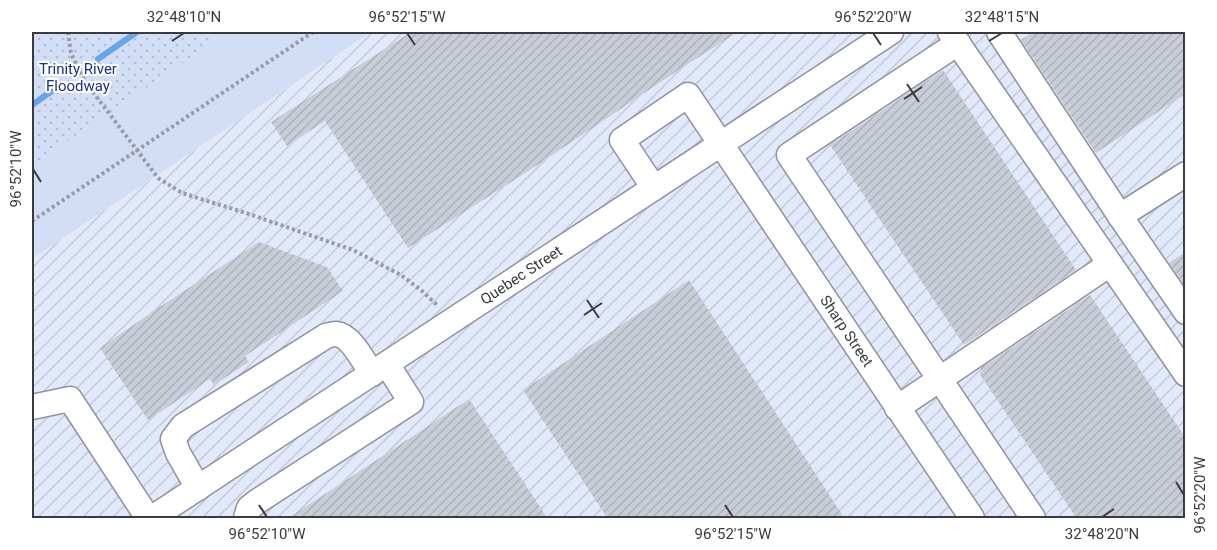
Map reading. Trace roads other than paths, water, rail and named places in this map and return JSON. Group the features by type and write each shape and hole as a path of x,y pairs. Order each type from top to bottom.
{"street":[{"name":"Quebec Street","path":"150,519 181,510 198,488 891,32"},
{"path":"1003,33 1120,216 1185,312"},
{"path":"1033,519 789,155 954,37 1185,374"},
{"name":"Sharp Street","path":"654,188 622,140 688,95 972,519"},
{"path":"1120,216 1185,174"},
{"path":"897,408 1110,264"},
{"path":"198,488 178,453 173,439 183,426 326,336 338,334 346,338 411,402 258,501 249,508 246,519"},
{"path":"32,407 70,399 150,519"}],"waterway":[{"path":"98,59 137,32"},
{"path":"32,105 59,86"}],"park label":[{"name":"Trinity River Floodway","path":"78,78"}]}
